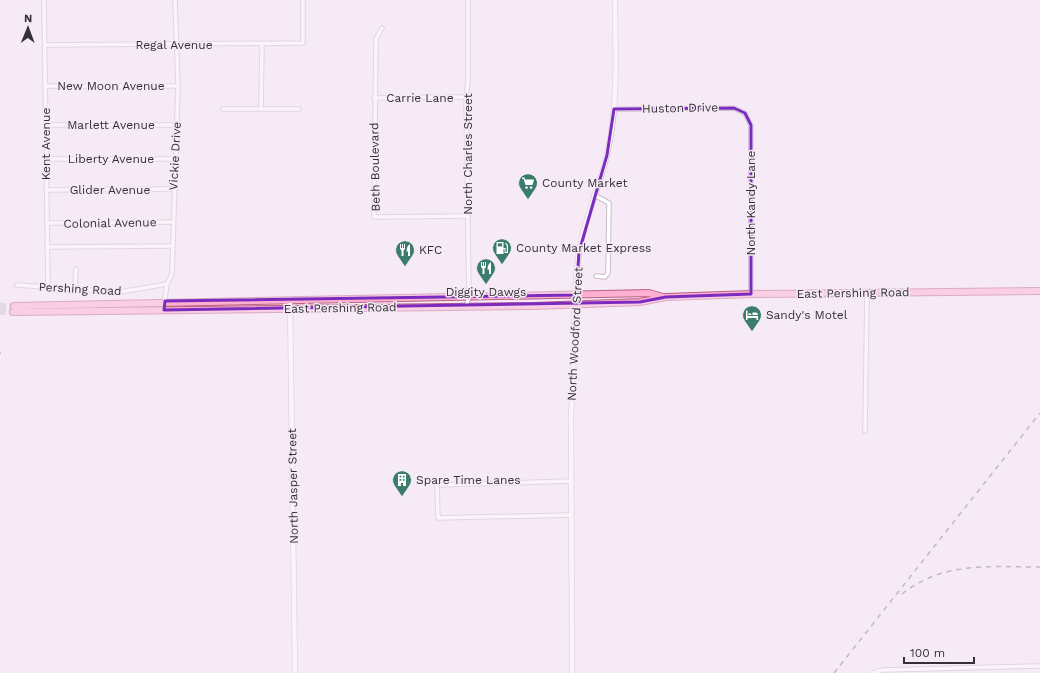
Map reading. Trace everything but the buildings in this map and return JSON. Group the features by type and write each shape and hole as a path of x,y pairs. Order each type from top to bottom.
{"main road":[{"name":"East Pershing Road","path":"666,297 649,293 576,295 544,294 469,297 165,301 13,309 164,310 466,307 576,305 640,302 666,297 751,294 1040,291"}],"street":[{"name":"Kent Avenue","path":"44,0 48,287"},
{"name":"Vickie Drive","path":"164,310 167,284 172,274 173,246 178,86 175,0"},
{"name":"Regal Avenue","path":"45,46 303,43 303,0"},
{"name":"North Charles Street","path":"466,307 469,297 466,97 468,81 468,0"},
{"name":"North Woodford Street","path":"572,673 570,515 572,481 571,413 574,379 576,295 579,252 594,194 607,155 614,109 615,0"},
{"name":"Beth Boulevard","path":"382,28 376,38 374,98 374,216 468,216"},
{"path":"261,109 262,44"},
{"name":"New Moon Avenue","path":"45,86 178,86"},
{"name":"Carrie Lane","path":"374,98 466,97"},
{"name":"Huston Drive","path":"614,109 734,108 745,114"},
{"path":"223,109 299,109"},
{"name":"North Kandy Lane","path":"745,114 751,125 751,294"},
{"name":"Marlett Avenue","path":"46,125 177,125"},
{"name":"Liberty Avenue","path":"47,159 175,159"},
{"name":"Glider Avenue","path":"46,190 174,189"},
{"path":"594,194 609,203 608,273 606,277 596,276"},
{"name":"Colonial Avenue","path":"47,223 173,222"},
{"path":"47,247 173,246"},
{"path":"75,289 76,269"},
{"name":"Pershing Road","path":"17,285 120,292 167,284"},
{"path":"865,432 867,293"},
{"name":"North Jasper Street","path":"290,299 295,673"},
{"path":"570,515 438,518 437,485 572,481"},
{"path":"873,672 1040,666"}],"highlighted area":[{"path":"734,108 745,113 751,125 751,294 666,297 640,302 164,310 165,301 576,295 579,252 607,155 614,109"}],"tunnel":[{"path":"0,306 14,306"},
{"path":"0,312 13,312"}],"railway":[{"path":"834,673 1040,413"},
{"path":"902,594 918,583 951,571 985,567 1040,567"}],"place":[{"name":"County Market","path":"528,200"},
{"name":"County Market Express","path":"502,265"},
{"name":"KFC","path":"405,267"},
{"name":"Diggity Dawgs","path":"486,285"},
{"name":"Sandy's Motel","path":"752,332"},
{"name":"Spare Time Lanes","path":"402,497"}]}
